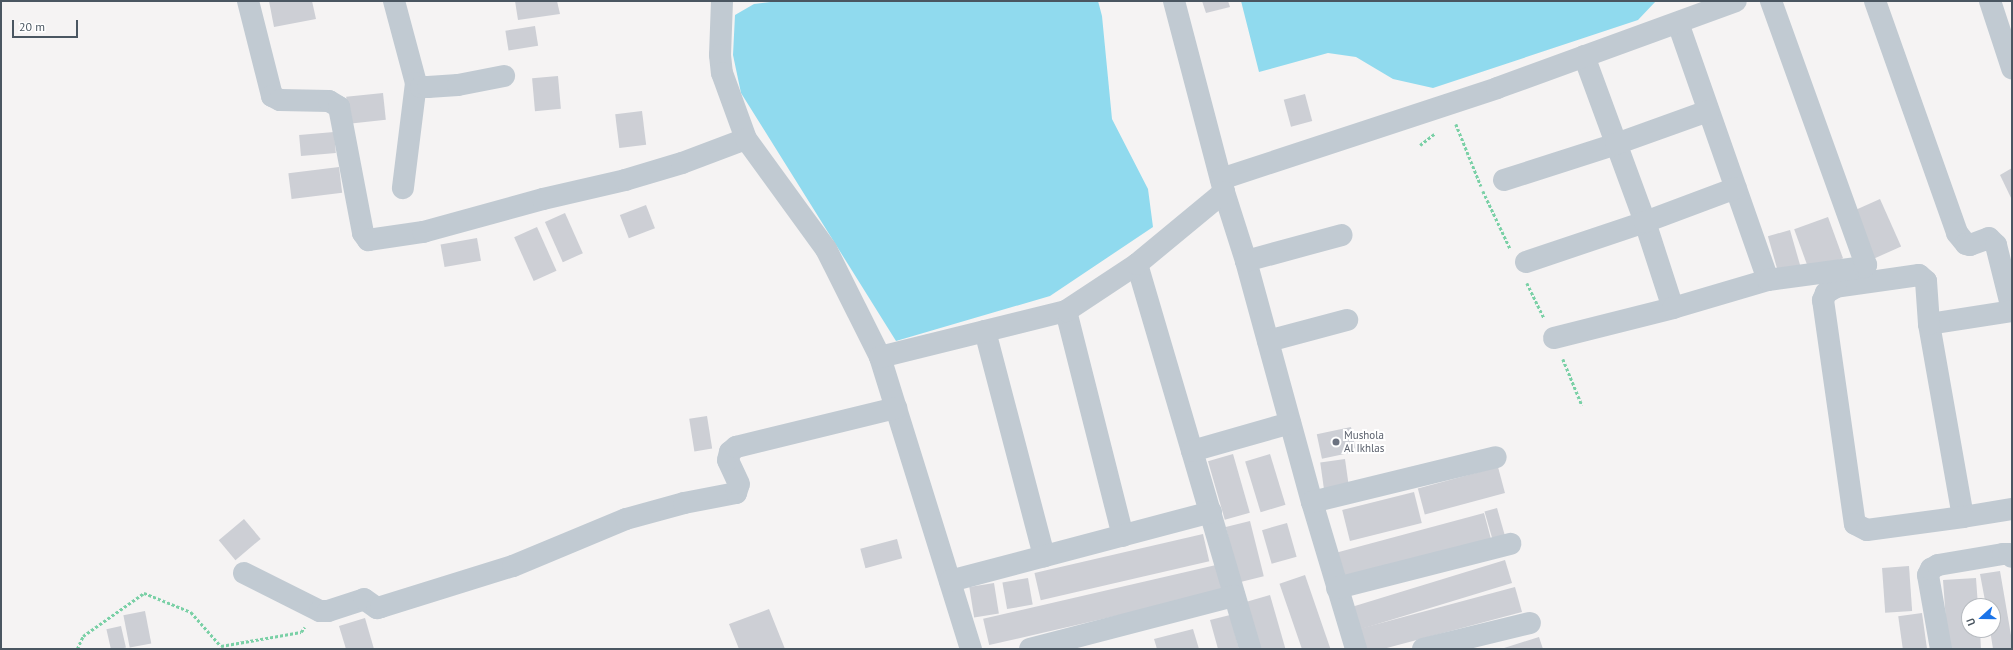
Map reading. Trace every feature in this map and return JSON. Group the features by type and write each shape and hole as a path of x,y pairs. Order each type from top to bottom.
{"street":[{"path":"248,1 272,96 280,100 329,101 339,107 364,233 368,240 423,232 543,199 625,180 682,163 746,139"},
{"path":"394,1 416,83 403,188"},
{"path":"722,1 720,55 722,73 746,139 826,249 880,357 971,649"},
{"path":"1174,1 1223,185 1246,261 1312,502 1356,649"},
{"path":"880,357 1066,311 1137,264 1223,185 1497,88 1736,1"},
{"path":"1554,338 1673,308 1768,280 1864,267 1866,265 1771,1"},
{"path":"1875,1 1957,233 1966,244 1970,245 1989,238 1996,245 2012,310 1929,324"},
{"path":"1990,1 2012,68"},
{"path":"1678,23 1768,280"},
{"path":"1584,56 1645,222 1673,308"},
{"path":"416,83 421,87 458,85 504,76"},
{"path":"1504,180 1616,144 1708,111"},
{"path":"1522,266 1736,188"},
{"path":"1246,261 1342,235"},
{"path":"1137,264 1250,649"},
{"path":"1963,517 1929,324 1926,281 1919,275 1836,287 1826,293 1823,300 1855,524 1867,530 1963,517 2012,509"},
{"path":"1066,311 1123,536"},
{"path":"1268,341 1347,320"},
{"path":"985,331 1044,556"},
{"path":"244,573 320,611 328,611 364,599 377,608 381,608 512,566 626,519 684,503 736,493 739,484 728,460 730,452 736,447 896,408"},
{"path":"1192,451 1290,423"},
{"path":"1312,502 1496,457"},
{"path":"950,581 1211,512"},
{"path":"1337,588 1510,544"},
{"path":"1941,649 1928,575 1932,569 1938,565 2003,554 2009,554 2012,557"},
{"path":"1030,649 1234,596"},
{"path":"1423,649 1530,623"}],"path":[{"path":"1452,118 1459,129 1488,204 1522,266 1582,404"},
{"path":"1420,145 1436,132"},
{"path":"77,649 83,636 144,593 191,612 222,646 301,632 320,611"}],"water":[{"path":"779,1 1098,1 1102,16 1112,119 1148,189 1153,227 1050,296 896,341 741,93 733,55 735,15 754,4"},
{"path":"1241,1 1656,1 1638,20 1433,88 1393,79 1356,57 1328,53 1259,72"}],"building":[{"path":"269,1 312,1 316,19 274,27"},
{"path":"515,1 557,1 560,14 518,20"},
{"path":"1202,1 1228,1 1230,7 1206,13"},
{"path":"535,26 538,46 508,50 505,31"},
{"path":"558,76 561,109 535,111 532,78"},
{"path":"383,93 386,120 349,124 346,97"},
{"path":"1305,94 1312,121 1291,127 1284,100"},
{"path":"642,111 646,145 619,148 615,114"},
{"path":"334,132 336,153 301,156 299,135"},
{"path":"339,167 342,193 292,199 288,173"},
{"path":"2012,168 2012,200 2000,175"},
{"path":"1880,199 1901,247 1874,259 1853,211"},
{"path":"646,205 655,228 629,238 620,215"},
{"path":"565,213 583,253 563,262 545,222"},
{"path":"1828,217 1843,258 1809,271 1794,229"},
{"path":"537,227 557,271 534,281 514,237"},
{"path":"1790,230 1800,266 1778,272 1768,236"},
{"path":"477,238 481,261 445,267 441,244"},
{"path":"707,416 712,449 694,451 689,419"},
{"name":"Mushola Al Ikhlas","path":"1351,427 1356,451 1322,459 1317,434"},
{"path":"1233,454 1250,513 1225,520 1208,461"},
{"path":"1270,454 1285,505 1261,512 1245,462"},
{"path":"1345,459 1349,486 1324,489 1320,462"},
{"path":"1498,467 1505,493 1425,515 1418,488"},
{"path":"1414,492 1422,523 1350,541 1342,510"},
{"path":"1497,508 1506,539 1493,542 1485,512"},
{"path":"1484,513 1491,539 1338,580 1331,554"},
{"path":"244,519 261,539 235,560 219,540"},
{"path":"1250,521 1264,576 1240,582 1226,527"},
{"path":"1287,523 1297,557 1272,564 1262,530"},
{"path":"1203,534 1209,561 1041,600 1034,573"},
{"path":"897,539 902,558 865,568 860,549"},
{"path":"1505,560 1512,583 1356,631 1349,608"},
{"path":"1216,565 1222,591 989,645 983,619"},
{"path":"1909,566 1912,611 1885,613 1882,568"},
{"path":"2000,571 2012,641 2012,649 1993,649 1991,638 2001,638 2001,598 1984,598 1980,574"},
{"path":"1305,575 1330,649 1302,649 1279,584"},
{"path":"1028,578 1033,605 1007,609 1002,583"},
{"path":"1976,578 1977,598 1961,598 1961,638 1980,638 1981,649 1948,649 1943,580"},
{"path":"994,583 999,614 974,618 969,587"},
{"path":"1515,587 1522,612 1383,649 1361,649 1355,630"},
{"path":"1270,595 1285,649 1257,649 1244,602"},
{"path":"769,609 785,649 739,649 729,624"},
{"path":"145,611 151,643 130,648 123,615"},
{"path":"1922,613 1927,649 1903,649 1898,616"},
{"path":"1230,615 1239,649 1218,649 1210,620"},
{"path":"365,618 374,649 346,649 339,626"},
{"path":"121,626 126,647 111,649 106,629"},
{"path":"1193,629 1199,649 1157,649 1154,639"},
{"path":"1539,637 1543,649 1501,649"}],"place":[{"name":"Mushola Al Ikhlas","path":"1336,442"}]}
